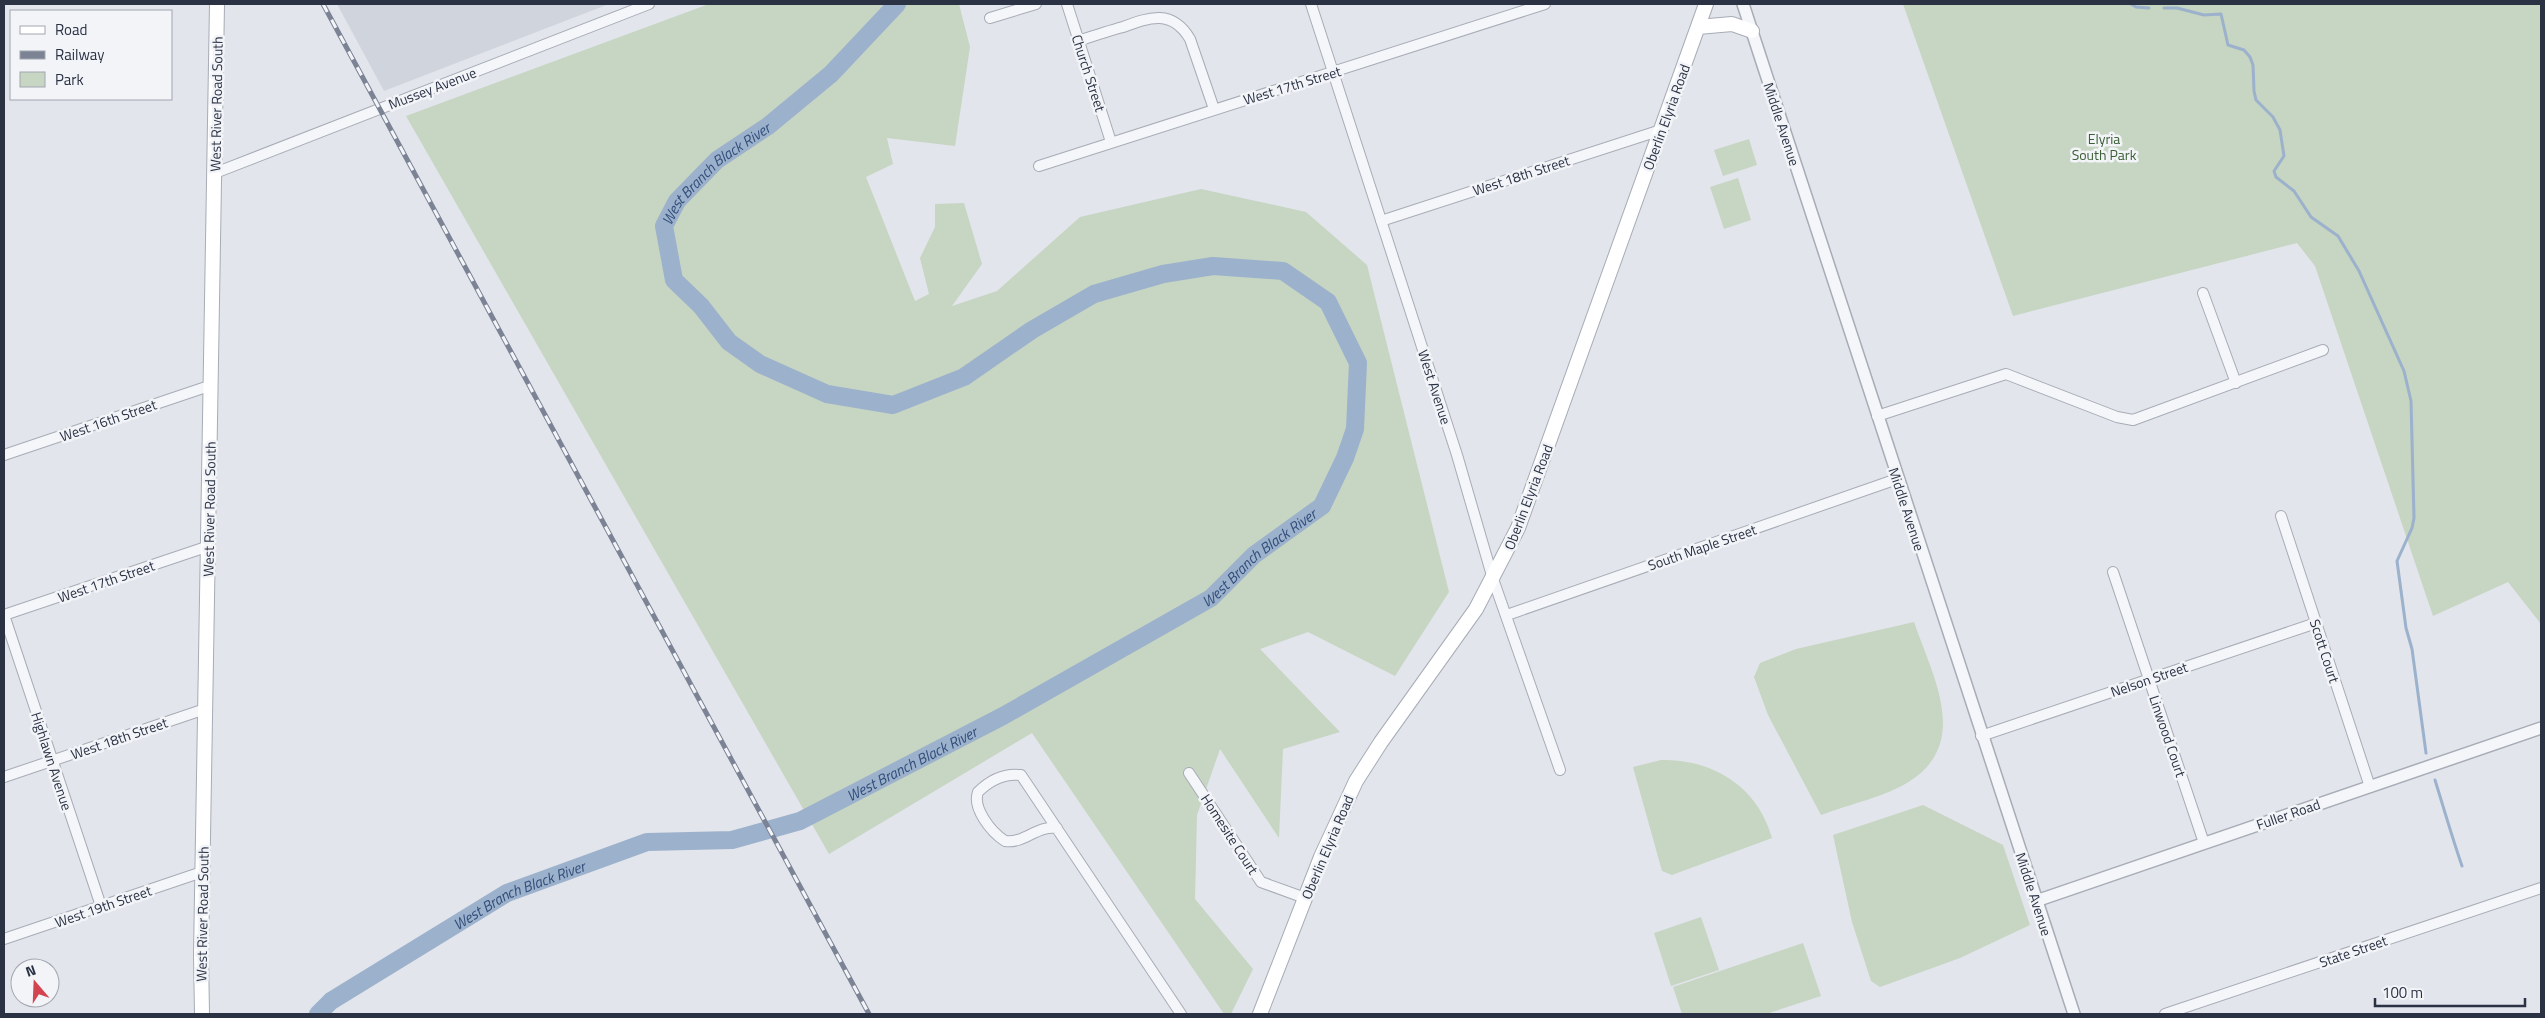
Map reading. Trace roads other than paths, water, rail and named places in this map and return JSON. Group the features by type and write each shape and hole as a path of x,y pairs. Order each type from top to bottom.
{"main road":[{"name":"West River Road South","path":"202,1014 202,872 212,385 217,4"},
{"name":"Oberlin Elyria Road","path":"1260,1014 1304,898 1335,823 1356,781 1381,742 1476,609 1518,528 1706,4"},
{"path":"1698,27 1732,24 1752,31"}],"street":[{"name":"Mussey Avenue","path":"215,173 649,4"},
{"path":"990,18 1036,4"},
{"name":"Church Street","path":"1067,4 1111,142"},
{"name":"West Avenue","path":"1311,4 1456,455 1493,579 1560,770"},
{"name":"West 17th Street","path":"1038,166 1214,109 1334,73 1545,4"},
{"name":"Middle Avenue","path":"1743,4 1981,736 2074,1014"},
{"path":"1078,41 1148,18 1164,18 1173,21 1185,31 1190,39 1214,109"},
{"name":"West 18th Street","path":"1381,221 1662,130"},
{"path":"2202,293 2236,383"},
{"path":"1877,416 2006,374 2127,421 2140,418 2323,350"},
{"name":"West 16th Street","path":"4,455 212,385"},
{"name":"South Maple Street","path":"1507,615 1898,479"},
{"name":"Scott Court","path":"2281,516 2370,787"},
{"name":"West 17th Street","path":"4,615 209,546"},
{"name":"Linwood Court","path":"2113,572 2204,843"},
{"name":"Highlawn Avenue","path":"4,615 101,906"},
{"name":"Nelson Street","path":"1981,736 2316,623"},
{"name":"West 18th Street","path":"4,777 205,709"},
{"name":"Fuller Road","path":"2036,901 2541,728"},
{"path":"1015,766 1181,1014"},
{"name":"Homesite Court","path":"1189,773 1261,882 1304,898"},
{"path":"1021,775 1001,776 978,792 976,804 987,823 1000,838 1011,842 1048,827 1057,828"},
{"name":"West 19th Street","path":"4,939 202,872"},
{"name":"State Street","path":"2165,1014 2541,888"}],"waterway":[{"name":"West Branch Black River","path":"318,1014 331,1001 507,893 647,842 732,840 800,821 1003,716 1211,598 1254,555 1322,506 1345,458 1355,429 1358,363 1328,302 1283,271 1213,266 1163,274 1094,294 1032,330 964,377 893,405 827,394 760,364 729,342 701,306 674,280 664,226 677,201 717,160 768,126 831,74 897,4"},
{"path":"2131,4 2136,7 2149,8"},
{"path":"2164,8 2177,8 2204,15 2221,14 2228,45 2244,50 2250,57 2253,65 2256,100 2273,117 2280,130 2284,156 2274,171 2276,177 2294,191 2311,217 2338,236 2359,271 2404,371 2411,401 2414,518 2412,528 2397,561 2406,628 2412,649 2426,753"},
{"path":"2435,780 2462,866"}],"railway":[{"path":"323,4 869,1014"}],"park label":[{"name":"Elyria South Park","path":"2104,146"}]}
